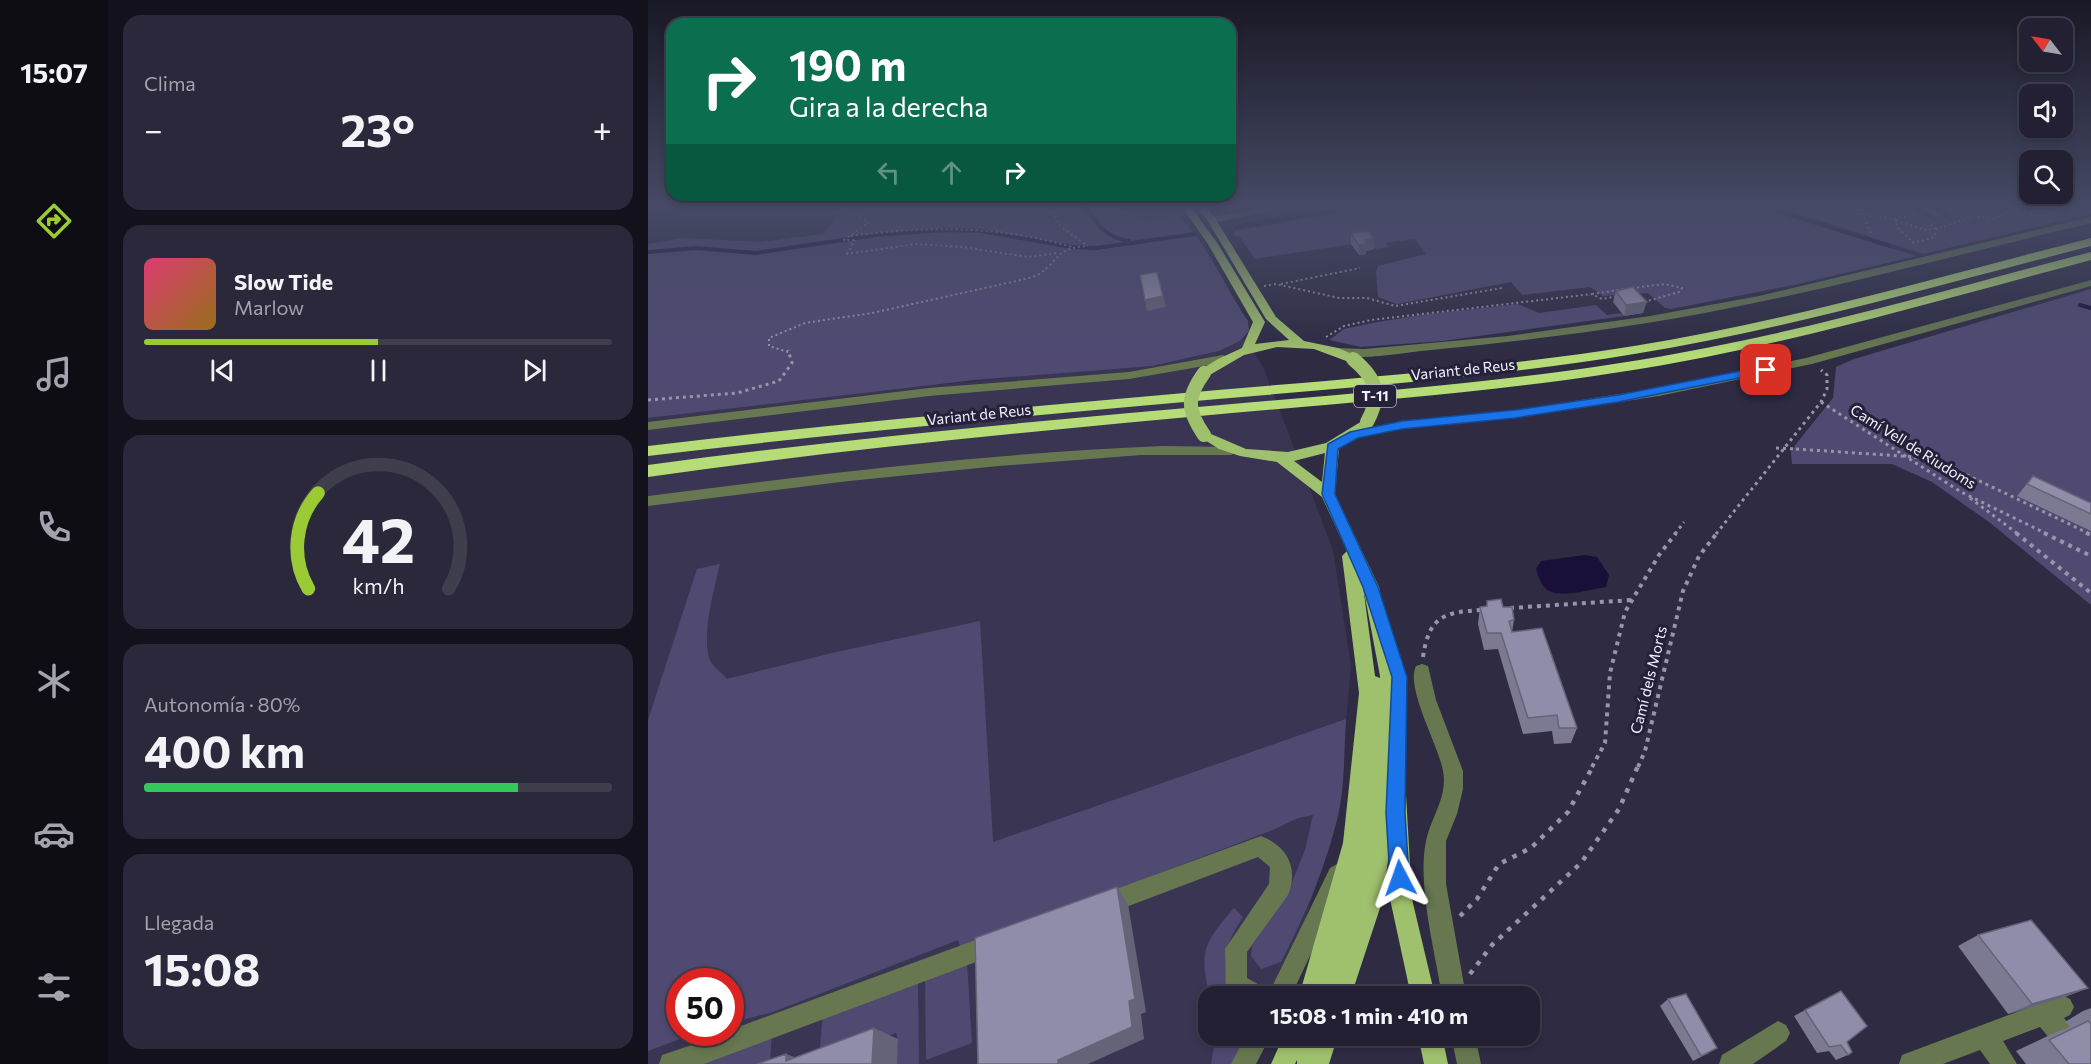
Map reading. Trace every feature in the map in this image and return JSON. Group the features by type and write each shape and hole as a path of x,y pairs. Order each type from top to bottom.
{"highway":[{"name":"Variant de Reus","path":"649,450 983,415 1390,380 1549,362 1690,340 1807,315 2034,257"},
{"name":"Variant de Reus","path":"648,472 799,450 977,431 1398,394 1561,375 1705,352 1825,326 2089,257"}],"main road":[{"path":"1220,257 1258,322 1247,349"},
{"path":"1235,257 1272,319 1300,343"},
{"path":"1300,343 1338,352 1353,359 1370,375 1376,387 1377,397 1375,409 1367,422 1354,434 1332,447 1281,458 1256,457 1232,451 1204,435 1190,410 1190,398 1193,387 1204,373 1223,359 1247,349 1272,344 1300,343"},
{"path":"1332,447 1328,494 1347,541 1371,587 1400,677 1395,813 1401,899 1421,986"},
{"path":"1281,458 1328,494"},
{"path":"1314,986 1353,843 1368,693 1362,634 1347,541"},
{"path":"1342,986 1370,905 1385,813 1389,676 1371,587"},
{"path":"1327,986 1355,900 1371,812 1378,695 1362,634"},
{"path":"1283,1064 1291,1046"},
{"path":"1309,1064 1310,1046"},
{"path":"1317,1064 1323,1046"},
{"path":"1432,1046 1436,1064"}],"street":[{"path":"1338,352 1364,353 1508,339 1650,319 1759,299 1937,257"},
{"path":"1354,434 1402,425 1515,414 1659,392 1808,361 2091,283"},
{"path":"648,426 931,392 1135,374 1191,367 1223,359"},
{"path":"648,501 802,481 986,462 1190,448 1232,451"},
{"path":"1422,671 1427,700 1453,771 1453,789 1449,806 1436,841 1435,884 1452,986"},
{"path":"1278,986 1353,843"},
{"path":"1083,912 1261,846 1280,862 1280,887 1236,949 1237,986"},
{"path":"671,1064 1016,936"},
{"path":"1911,1064 2053,1010 2087,1064"},
{"path":"1731,1064 1778,1033"},
{"path":"1984,1036 2005,1064"},
{"path":"1465,1046 1469,1064"}],"path":[{"path":"648,400 737,393 779,381 792,363 788,350 769,346 769,338 780,331 800,324 878,312 1021,280 1039,274 1056,257"},
{"path":"1254,288 1360,268"},
{"path":"1276,284 1339,298 1367,298 1395,306 1502,288"},
{"path":"1320,346 1327,336 1344,326 1371,320 1659,285 1677,285 1682,288 1679,292 1668,293 1650,303 1641,301"},
{"path":"1592,294 1600,299 1621,296"},
{"name":"Camí dels Morts","path":"1461,986 1492,945 1581,864 1619,809 1645,751 1683,591 1699,556 1821,402 1827,389 1827,375 1808,361"},
{"name":"Camí Vell de Riudoms","path":"1821,402 1961,492 2091,556"},
{"path":"1776,448 1914,457 1938,461 2091,535"},
{"path":"1961,492 2004,523 2091,593"},
{"path":"1443,931 1477,899 1500,864 1531,848 1568,812 1605,743 1610,673 1626,612 1659,555 1684,522"},
{"path":"1508,608 1632,600"},
{"path":"1422,671 1425,635 1436,619 1463,611 1486,609"}],"shaded area":[{"path":"648,257 1210,257 1248,321 1249,331 1240,341 1219,351 1152,366 975,380 648,418"},
{"path":"1415,257 1914,257 1794,285 1671,309 1665,308 1648,293 1603,296 1590,287 1522,295 1511,282 1397,304 1378,297 1376,272 1378,266"},
{"path":"2091,289 2091,605 1989,522 1932,482 1892,464 1792,464 1791,452 1833,398 1836,367 1854,359"},
{"path":"1518,304 1539,313 1596,305 1607,315 1621,313 1624,316 1443,341 1361,347 1329,340 1344,329 1372,323"},
{"path":"1243,337 1247,339 1264,369 1333,550 1351,666 1338,814 1299,940 1276,986 1198,986 1198,1046 1244,1046 1234,1064 648,1064 648,418 845,394 1066,372 1152,366 1219,351"},
{"path":"1585,555 1597,557 1609,575 1606,587 1565,594 1550,591 1544,587 1536,569 1541,561"},
{"path":"720,564 710,611 707,647 710,661 727,679 832,653 980,621 993,842 1346,719 1342,792 1333,835 1314,890 1281,962 1261,969 1251,956 1252,946 1289,890 1305,850 1313,815 1298,818 1275,829 961,949 958,940 773,1012 744,1020 744,968 666,968 666,1044 648,1051 648,720 697,569"},
{"path":"1234,908 1243,917 1231,937 1226,955 1229,986 1207,986 1206,981 1205,957 1210,939"},
{"path":"967,963 972,1043 926,1060 925,978"},
{"path":"913,978 918,984 919,1064 896,1064 898,1039 896,1033 819,1062 823,1011"},
{"path":"772,1030 770,1064 687,1064 732,1046 744,1046 744,1041"},
{"path":"1214,1046 1240,1046 1239,1056 1234,1064 1211,1064"}],"building":[{"path":"1157,272 1163,296 1145,300 1140,275"},
{"path":"1633,287 1647,302 1626,305 1616,291"},
{"path":"2033,476 2091,503 2091,514 2027,484"},
{"path":"1501,599 1503,607 1512,607 1514,620 1509,621 1512,632 1542,628 1577,728 1559,728 1557,715 1528,718 1501,633 1487,633 1480,607 1487,606 1487,601"},
{"path":"1117,887 1135,999 1129,1001 1132,1027 1058,1060 1058,1064 978,1064 975,938"},
{"path":"2031,920 2088,988 2032,1004 1978,935"},
{"path":"1841,991 1867,1026 1847,1042 1852,1052 1848,1055 1841,1045 1829,1047 1805,1010"},
{"path":"1686,994 1717,1048 1701,1056 1668,999"},
{"path":"2088,1021 2091,1024 2091,1064 2069,1064 2049,1040"},
{"path":"874,1028 872,1064 757,1064 786,1054 786,1061"}],"waterway":[{"path":"2080,305 2091,308"}],"route":[{"path":"1400,878 1395,813 1400,677 1371,587 1347,541 1328,494 1332,447 1354,434 1402,425 1515,414 1659,392 1766,370"}]}
